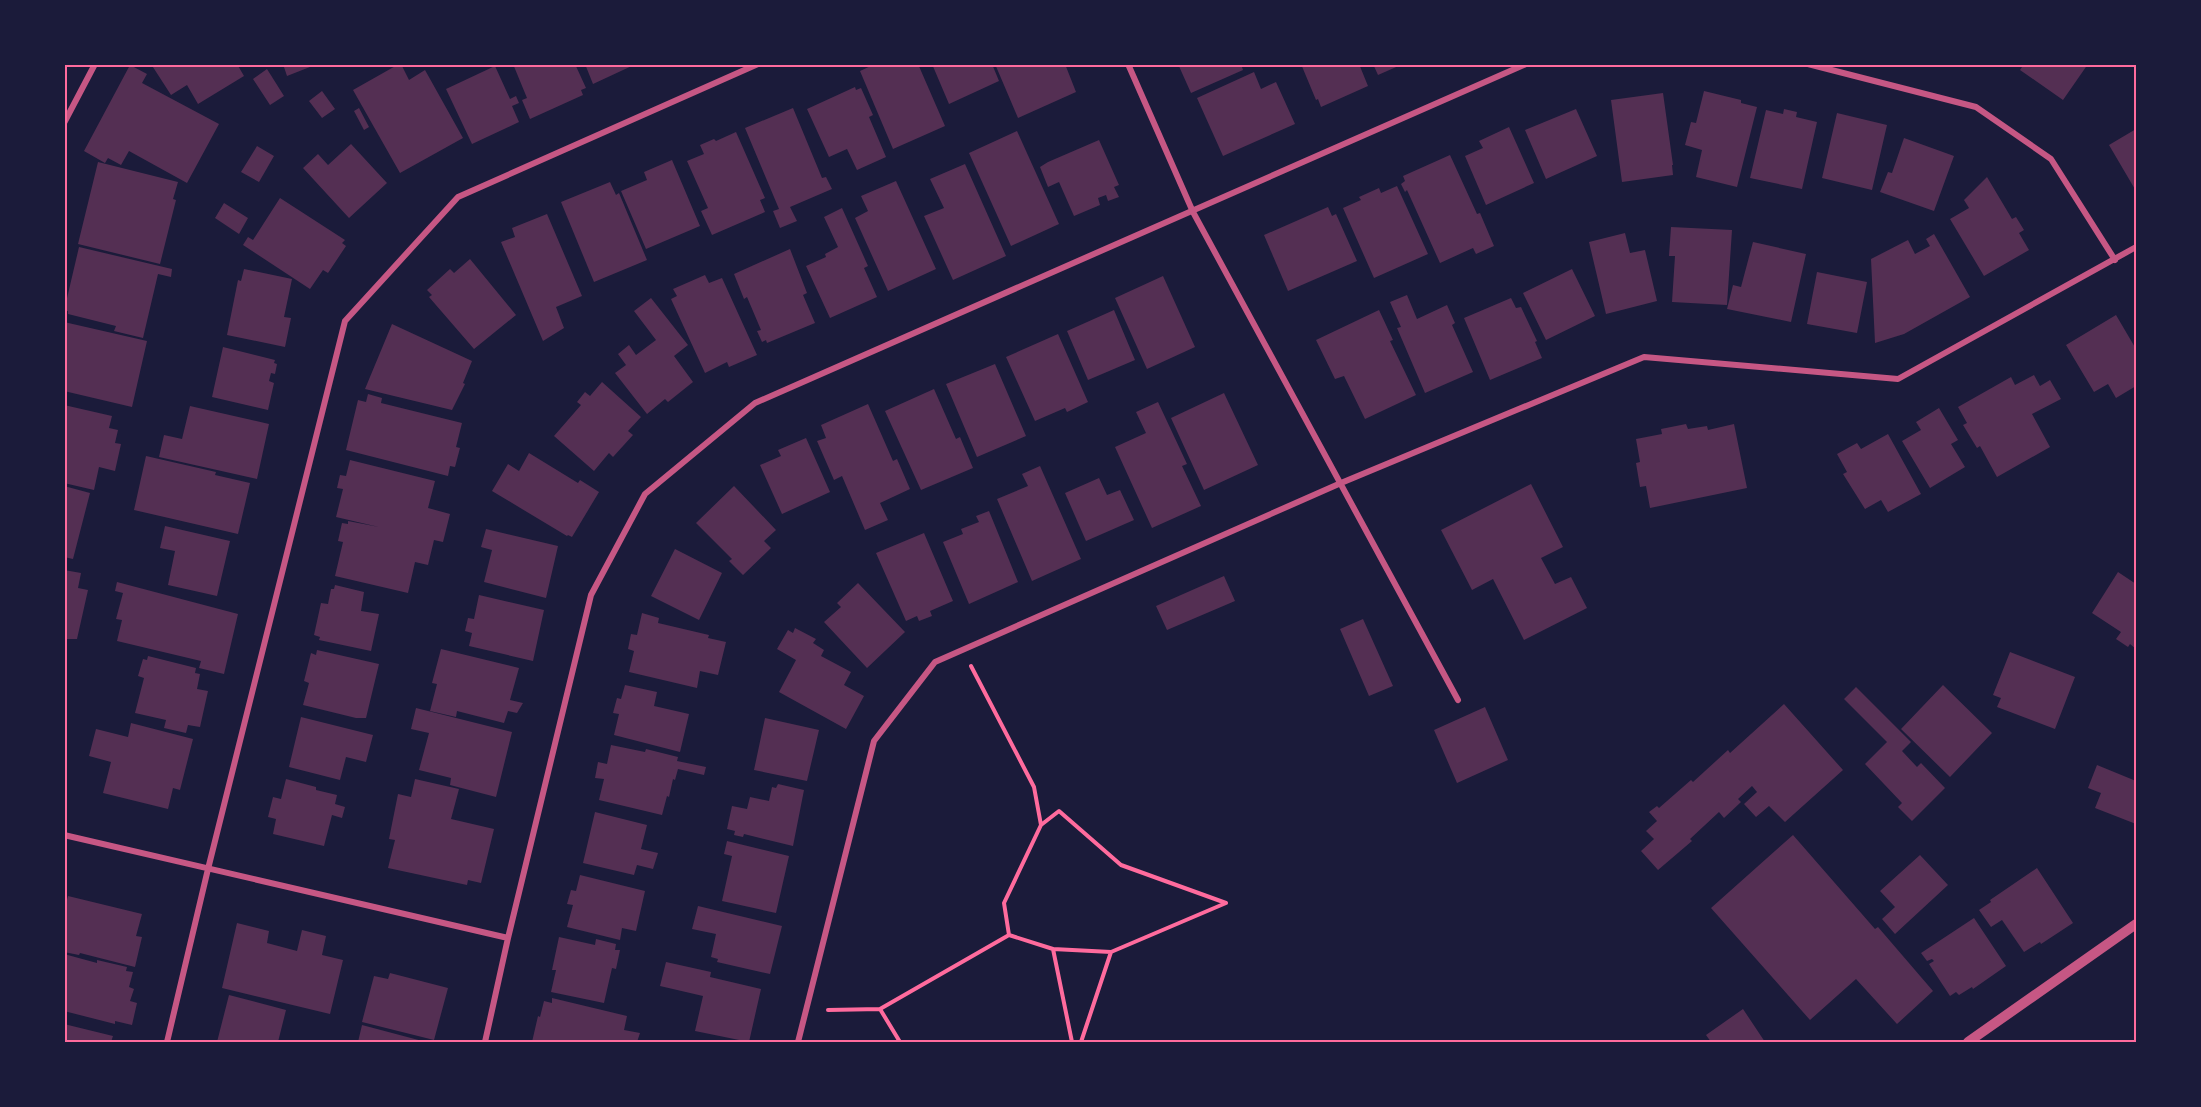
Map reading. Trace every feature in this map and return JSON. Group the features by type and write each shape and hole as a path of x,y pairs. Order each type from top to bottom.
{"street":[{"path":"64,123 95,64"},
{"path":"167,1042 345,321 458,197 759,64"},
{"path":"1128,64 1194,212 1458,700"},
{"path":"485,1042 591,595 645,494 755,403 1194,212 1526,64"},
{"path":"1808,64 1976,107 2051,159 2115,260"},
{"path":"798,1042 874,741 935,662 1341,483 1644,357 1898,379 2136,248"},
{"path":"64,835 508,938"},
{"path":"1968,1042 2136,924"}],"path":[{"path":"963,650 1034,787 1041,825"},
{"path":"806,1010 880,1009 1009,935 1053,949 1111,952 1226,903 1120,865 1059,811 1041,825 1004,903 1009,935"},
{"path":"1053,949 1072,1042"},
{"path":"1081,1042 1111,952"},
{"path":"880,1009 900,1042"}],"building":[{"path":"151,64 237,64 244,76 198,104 187,85 171,95"},
{"path":"283,64 315,64 315,65 287,76"},
{"path":"399,64 409,80 425,70 463,138 400,173 353,90"},
{"path":"513,64 575,64 586,88 581,90 583,95 530,119 522,100 527,98"},
{"path":"585,64 636,64 593,84"},
{"path":"875,64 918,64 945,126 893,149 860,71"},
{"path":"932,64 992,64 999,81 949,104"},
{"path":"995,64 1065,64 1076,92 1018,118"},
{"path":"1178,64 1241,64 1243,70 1191,93"},
{"path":"1301,64 1359,64 1368,86 1321,107"},
{"path":"1373,64 1403,64 1378,75"},
{"path":"2024,64 2088,64 2063,100 2020,70"},
{"path":"130,65 147,74 142,83 219,124 187,183 129,151 121,165 108,158 105,163 84,151"},
{"path":"495,66 510,99 516,96 519,103 512,106 519,122 472,144 446,89"},
{"path":"267,69 284,96 270,105 253,79"},
{"path":"1254,72 1261,89 1276,82 1295,124 1223,156 1197,98"},
{"path":"855,87 856,90 861,88 873,115 869,117 886,157 857,170 847,149 829,157 807,109"},
{"path":"322,91 335,109 322,118 309,101"},
{"path":"1704,91 1741,100 1741,103 1757,107 1737,187 1696,177 1702,150 1685,145 1691,122 1696,123"},
{"path":"1663,93 1673,175 1622,182 1611,100"},
{"path":"359,108 369,127 364,130 354,111"},
{"path":"793,108 822,178 826,177 832,189 790,207 797,221 780,228 773,211 779,209 745,128"},
{"path":"1576,109 1597,156 1546,179 1525,130"},
{"path":"1784,109 1797,112 1796,117 1817,122 1802,189 1750,178 1766,110 1783,114"},
{"path":"1837,113 1887,125 1872,190 1822,178"},
{"path":"1509,127 1534,183 1486,205 1465,156 1483,148 1479,141"},
{"path":"2136,129 2136,191 2109,145"},
{"path":"1017,131 1059,224 1011,246 969,153"},
{"path":"736,132 765,198 760,200 765,212 712,235 701,211 708,208 687,161 704,154 700,145"},
{"path":"1904,138 1954,156 1934,211 1880,192 1888,172 1892,173"},
{"path":"1099,140 1119,185 1114,187 1119,197 1108,201 1106,195 1098,198 1100,205 1074,216 1059,182 1048,187 1040,167"},
{"path":"351,144 387,183 349,218 303,168 318,154 328,165"},
{"path":"257,146 274,156 259,182 241,172"},
{"path":"1450,155 1494,246 1476,254 1473,248 1440,263 1407,190 1405,192 1401,184 1405,181 1403,176"},
{"path":"672,160 700,226 646,249 621,191 647,180 644,172"},
{"path":"98,162 178,182 173,199 176,200 160,264 78,244"},
{"path":"965,164 1006,256 953,280 924,216 944,208 930,179"},
{"path":"1987,177 2012,219 2016,217 2024,230 2019,233 2029,250 1984,276 1950,219 1969,208 1964,200"},
{"path":"896,181 936,269 888,291 855,218 868,211 861,196"},
{"path":"610,182 616,195 619,193 647,260 594,282 561,202"},
{"path":"1397,186 1428,254 1374,278 1343,208 1361,200 1359,197 1379,188 1381,193"},
{"path":"280,198 345,240 342,243 346,246 328,273 323,270 310,289 243,245 248,237 253,240"},
{"path":"224,203 248,218 239,234 215,218"},
{"path":"1328,207 1332,216 1336,214 1357,261 1288,291 1264,235"},
{"path":"842,208 868,266 864,268 877,297 830,318 806,266 826,257 825,254 838,247 824,217"},
{"path":"547,214 582,296 556,307 564,328 543,341 501,242 515,237 512,228"},
{"path":"1671,227 1732,230 1727,305 1672,302 1675,256 1669,256"},
{"path":"1625,233 1630,253 1645,250 1657,301 1606,314 1589,242"},
{"path":"1934,234 1970,297 1904,334 1875,343 1871,259 1908,240 1915,254 1930,246 1926,239"},
{"path":"1753,242 1806,254 1791,322 1727,309 1733,285 1741,287"},
{"path":"79,247 172,269 171,277 158,274 143,338 114,331 116,326 64,311"},
{"path":"790,249 807,293 803,295 815,323 767,343 766,340 762,342 757,331 761,330 747,297 744,299 734,274"},
{"path":"470,259 516,315 474,349 429,297 432,295 427,290 450,269 454,273"},
{"path":"244,269 292,279 284,317 291,318 285,347 227,335 238,280 241,281"},
{"path":"1572,269 1595,316 1546,340 1523,293"},
{"path":"1817,272 1867,282 1857,333 1807,324"},
{"path":"705,275 709,283 722,278 757,355 729,367 727,362 705,373 671,299 677,296 673,289"},
{"path":"1163,276 1195,347 1147,369 1115,298"},
{"path":"1407,295 1417,319 1447,305 1455,323 1452,325 1473,372 1425,393 1397,328 1401,327 1390,302"},
{"path":"651,298 688,345 674,356 693,382 668,402 665,399 647,414 615,373 626,365 618,354 629,345 636,355 656,340 634,311"},
{"path":"1511,298 1516,308 1521,307 1537,341 1535,342 1542,358 1490,380 1464,318"},
{"path":"1114,310 1135,360 1088,380 1067,331"},
{"path":"1379,310 1393,340 1390,341 1416,395 1365,419 1344,376 1335,379 1316,340"},
{"path":"2116,315 2136,349 2136,386 2116,398 2108,384 2094,392 2066,345"},
{"path":"64,322 147,341 132,407 64,391"},
{"path":"392,324 472,361 463,383 465,384 452,410 365,389"},
{"path":"1058,334 1088,402 1067,412 1065,408 1035,421 1006,357"},
{"path":"223,347 275,360 274,363 277,364 275,374 271,373 269,381 274,383 268,410 212,397"},
{"path":"995,364 1026,436 977,457 946,384"},
{"path":"2034,375 2040,386 2050,380 2061,399 2032,414 2050,447 1997,477 1980,446 1977,448 1963,425 1967,423 1958,407 2011,377 2015,385"},
{"path":"602,382 641,417 628,431 633,435 613,457 609,453 594,471 554,436 581,405 577,402 585,392 590,396"},
{"path":"934,389 956,439 960,437 973,468 921,490 885,411"},
{"path":"1224,393 1258,465 1204,490 1171,418"},
{"path":"368,394 382,398 381,403 462,423 456,447 460,448 455,467 450,466 448,476 346,450 358,400 366,402"},
{"path":"1158,402 1187,464 1182,466 1201,506 1152,528 1115,447 1146,433 1136,412"},
{"path":"868,404 893,461 897,459 910,489 880,503 888,520 865,530 842,476 834,480 817,441 826,438 821,425"},
{"path":"64,405 112,416 109,428 118,430 115,443 121,444 115,471 99,467 94,490 64,483"},
{"path":"190,406 269,424 257,479 159,457 164,435 182,439"},
{"path":"1939,408 1958,440 1951,444 1965,467 1930,488 1902,441 1921,430 1916,422"},
{"path":"1686,424 1688,429 1707,426 1708,430 1734,424 1747,488 1650,508 1646,486 1640,487 1636,463 1640,462 1636,439 1662,434 1661,429"},
{"path":"1888,434 1921,494 1888,512 1881,500 1865,509 1843,474 1847,472 1837,454 1857,443 1861,449"},
{"path":"806,438 830,492 782,514 760,465 781,456 778,450"},
{"path":"529,453 578,483 580,480 599,492 572,537 492,491 508,464 519,471"},
{"path":"146,456 216,472 215,475 250,483 238,534 134,510"},
{"path":"350,460 435,481 428,508 450,514 443,542 434,540 428,565 415,562 408,593 335,576 343,542 338,541 342,523 348,524 348,521 379,527 336,517 343,489 337,488 340,475 346,476"},
{"path":"1040,466 1081,559 1032,581 997,499 1028,486 1022,474"},
{"path":"1099,478 1107,495 1120,490 1134,520 1086,541 1065,493"},
{"path":"1531,484 1563,547 1541,558 1555,584 1571,577 1587,608 1524,640 1493,579 1472,590 1441,530"},
{"path":"64,486 90,493 73,559 64,557"},
{"path":"734,486 776,530 764,541 771,548 743,575 729,561 732,559 696,523"},
{"path":"989,511 1018,582 969,604 943,542 963,534 961,529 979,522 976,516"},
{"path":"165,526 230,541 217,596 168,585 175,551 160,548"},
{"path":"486,529 558,546 546,598 484,582 492,550 481,547"},
{"path":"924,533 953,601 930,611 932,616 919,621 917,616 906,621 876,553"},
{"path":"675,549 722,573 699,620 651,596"},
{"path":"64,570 81,573 78,588 88,590 77,639 64,639"},
{"path":"2118,572 2136,584 2136,649 2116,639 2121,632 2092,613"},
{"path":"1224,576 1235,601 1167,630 1156,606"},
{"path":"117,582 238,614 224,674 199,668 201,661 117,641 122,620 116,619 123,593 115,591"},
{"path":"858,583 905,632 867,668 824,622 841,607 837,603"},
{"path":"335,585 364,592 361,611 379,614 371,651 319,640 320,637 314,635 321,603 328,604 331,589 334,589"},
{"path":"479,595 544,610 533,661 469,646 472,633 465,631 468,618 474,619"},
{"path":"642,613 659,618 658,623 709,635 708,638 726,642 718,675 700,671 697,688 629,672 634,651 628,649 631,634 637,635"},
{"path":"1363,619 1393,686 1369,696 1340,629"},
{"path":"795,628 816,639 813,643 824,650 821,656 851,672 844,685 864,696 846,729 779,692 796,660 777,649 788,630 793,633"},
{"path":"441,649 519,668 510,700 523,703 517,713 508,711 504,723 457,711 456,717 430,711 437,684 432,683"},
{"path":"317,650 379,664 366,718 356,718 303,705 309,683 304,681 311,653 316,655"},
{"path":"2010,652 2075,677 2055,729 1997,707 2001,698 1993,695"},
{"path":"148,656 196,668 195,673 200,674 197,689 208,691 200,727 188,725 186,733 164,728 166,720 135,713 144,678 138,676 143,659 147,660"},
{"path":"625,685 657,692 654,706 689,714 680,752 614,735 619,714 613,713 617,698 621,699"},
{"path":"1943,685 1992,733 1950,777 1901,729"},
{"path":"1856,687 1911,742 1902,751 1917,767 1921,763 1945,788 1912,821 1898,807 1902,803 1865,764 1887,742 1844,699"},
{"path":"1784,704 1843,770 1785,822 1769,806 1756,817 1744,804 1757,792 1752,786 1738,799 1741,802 1724,818 1719,812 1690,839 1692,841 1658,870 1641,851 1654,839 1646,831 1657,821 1649,812 1657,806 1659,808 1691,780 1693,782 1728,750 1730,753"},
{"path":"1485,707 1508,760 1457,783 1434,730"},
{"path":"416,708 512,732 496,797 450,785 451,778 419,770 429,733 411,729"},
{"path":"301,717 373,735 366,762 346,757 340,780 289,767"},
{"path":"765,718 819,730 807,781 754,770"},
{"path":"131,723 193,739 180,790 173,788 168,809 103,793 111,762 89,756 96,729 128,737"},
{"path":"611,745 645,752 646,749 678,757 677,761 706,767 704,775 678,769 662,815 599,800 604,779 595,778 598,762 607,764"},
{"path":"2097,765 2136,781 2136,824 2095,808 2101,793 2088,788"},
{"path":"286,779 337,795 335,804 345,807 342,818 332,815 324,846 273,834 276,819 268,817 273,797 281,799"},
{"path":"415,779 459,789 451,819 494,829 481,883 468,880 467,885 388,868 395,840 389,839 398,794 411,797"},
{"path":"778,784 804,790 793,846 744,834 743,837 734,835 735,831 727,829 732,806 747,809 750,797 769,801 772,787 776,788"},
{"path":"595,812 647,825 641,849 658,853 653,869 637,865 634,875 583,863"},
{"path":"1793,835 1875,929 1878,927 1933,991 1897,1024 1856,979 1810,1020 1711,908"},
{"path":"727,841 789,856 776,913 722,901 732,856 724,854"},
{"path":"1920,855 1948,885 1895,934 1882,919 1895,907 1880,891"},
{"path":"2037,868 2073,923 2024,952 2002,920 1991,927 1979,910"},
{"path":"580,875 645,891 636,931 622,928 620,940 567,927 573,905 567,904 571,890 576,891"},
{"path":"68,896 142,914 136,936 142,937 135,967 80,953 79,955 64,952 64,911"},
{"path":"698,906 782,926 770,974 717,962 718,959 711,957 716,934 692,929"},
{"path":"1974,918 2006,966 1973,989 1972,987 1959,995 1956,992 1950,996 1929,964 1934,961 1932,959 1927,961 1921,953"},
{"path":"237,923 269,931 267,943 297,951 302,930 326,936 322,955 343,960 330,1014 222,988"},
{"path":"559,937 595,945 596,939 616,944 615,950 620,950 616,969 612,968 604,1003 551,992 556,970 552,970"},
{"path":"64,954 97,963 97,960 127,967 126,971 133,972 129,987 134,989 130,1001 137,1003 132,1025 115,1021 115,1024 64,1011"},
{"path":"666,962 711,972 710,977 761,989 749,1042 695,1031 703,996 660,986"},
{"path":"390,973 448,988 434,1040 362,1022 374,976 388,979"},
{"path":"229,995 286,1010 278,1042 217,1042"},
{"path":"552,998 627,1016 624,1030 640,1033 637,1042 532,1042 544,1001 552,1003"},
{"path":"1743,1009 1765,1042 1711,1042 1706,1035"},
{"path":"64,1024 113,1036 111,1042 64,1042"},
{"path":"362,1025 426,1042 358,1042"}]}
